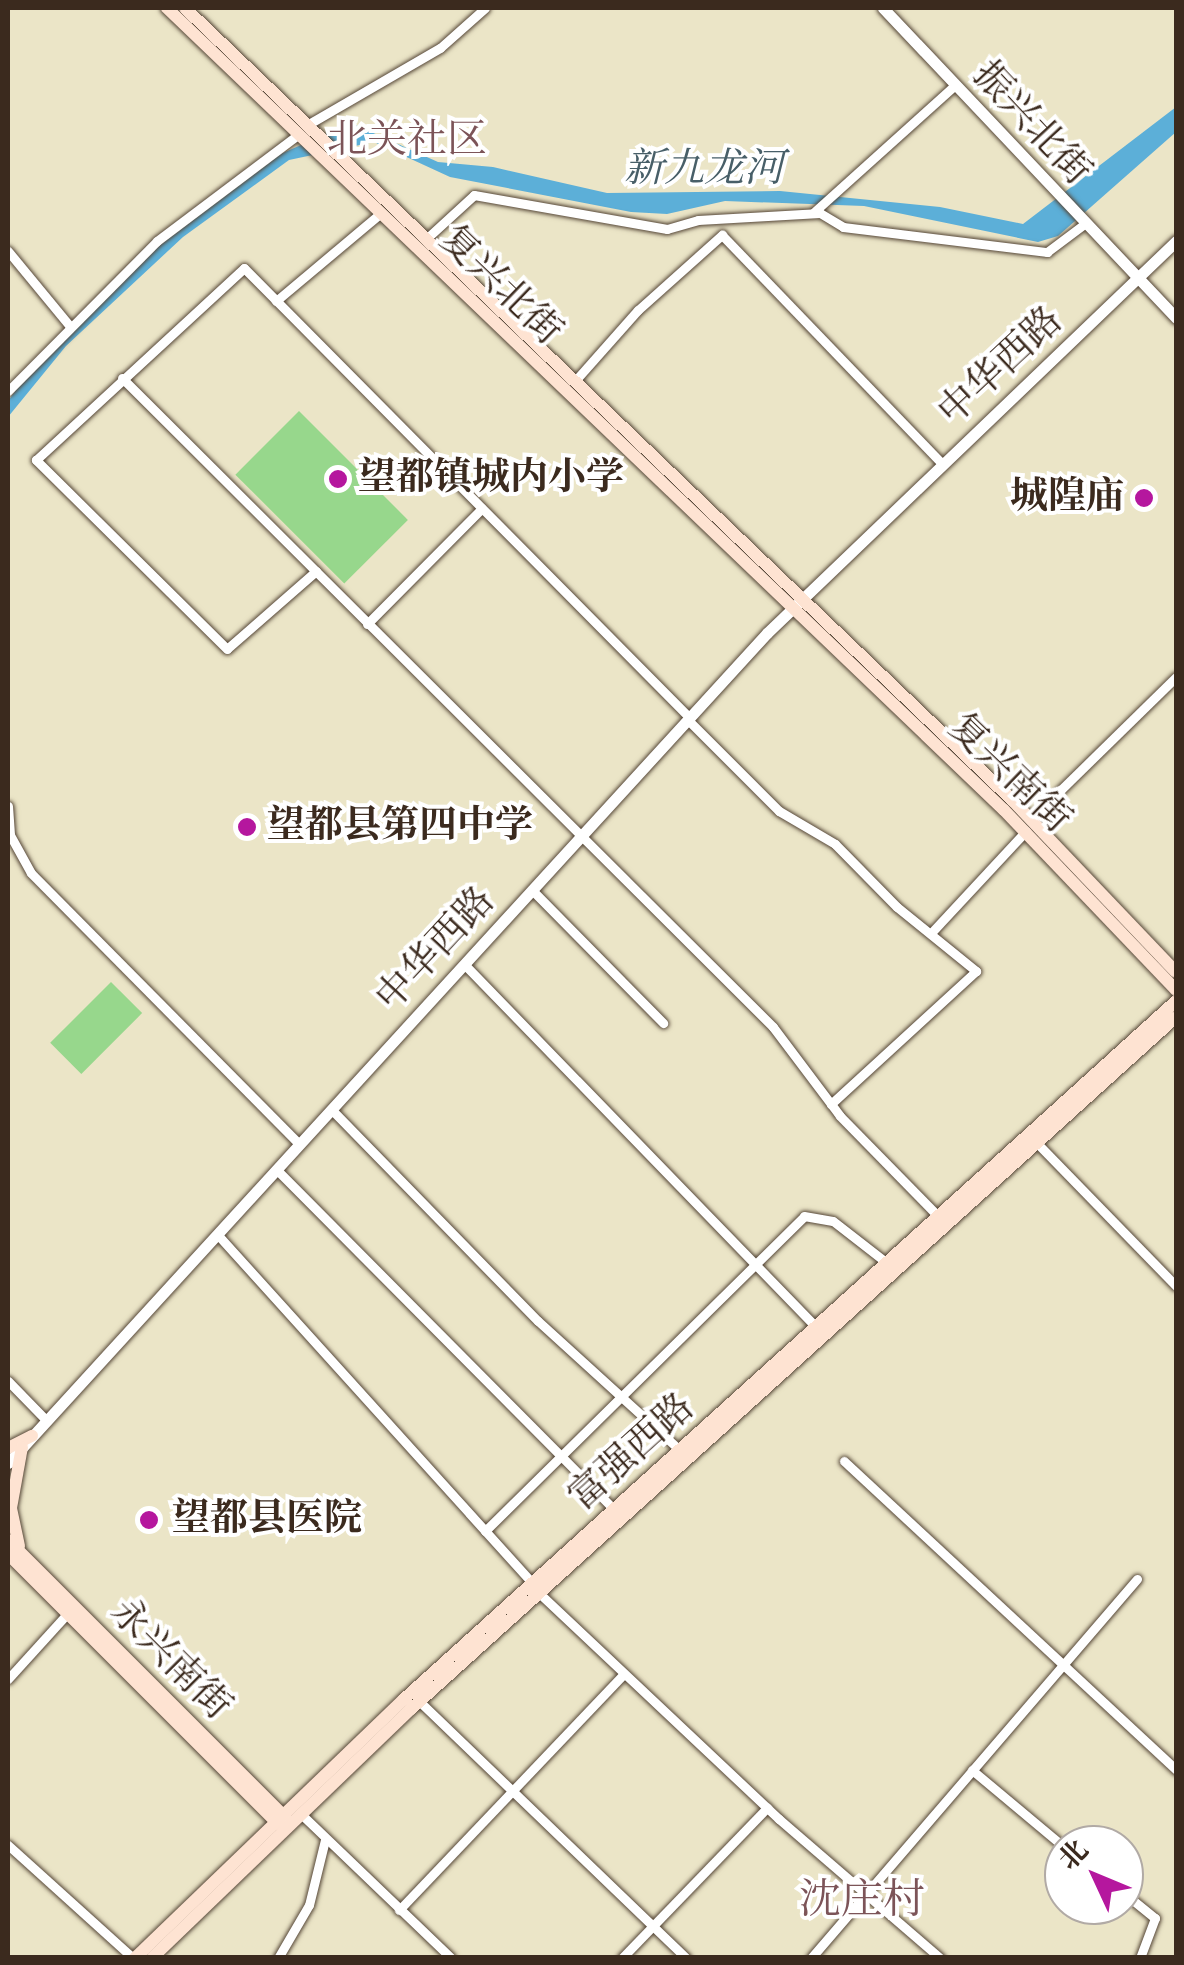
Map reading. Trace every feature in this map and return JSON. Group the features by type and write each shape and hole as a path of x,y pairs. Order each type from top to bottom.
{"main road":[{"name":"复兴北街","path":"167,8 306,132"},
{"name":"复兴北街","path":"185,8 381,213 798,603"},
{"name":"复兴北街","path":"330,156 426,239 798,603"},
{"name":"复兴南街","path":"798,603 1176,972"},
{"name":"复兴南街","path":"1028,825 1176,990"},
{"name":"富强西路","path":"152,1958 286,1819 419,1701 614,1509 1176,1001"},
{"name":"富强西路","path":"134,1958 536,1588 1176,1017"},
{"path":"24,1557 11,1508 15,1448 32,1436"},
{"name":"永兴南街","path":"8,1540 286,1819"},
{"name":"永兴南街","path":"8,1554 286,1819"},
{"path":"8,1564 28,1574"}],"street":[{"path":"8,391 69,324 188,214 306,132 440,48 485,8"},
{"name":"振兴北街","path":"882,8 1082,224 1176,318"},
{"path":"426,239 474,196 667,230 698,220 816,210 954,86"},
{"path":"816,210 843,227 1047,252 1082,224"},
{"path":"276,301 381,213"},
{"path":"574,382 638,310 722,235 942,464"},
{"name":"中华西路","path":"32,1436 798,603 1176,241"},
{"path":"8,251 69,324"},
{"path":"316,571 228,649 36,460 244,268 787,818 835,844 976,972 832,1104"},
{"path":"122,378 773,1027 832,1104 938,1216"},
{"path":"367,624 482,508"},
{"path":"932,932 1028,825 1176,676"},
{"path":"8,806 10,835 31,874 299,1144"},
{"path":"532,890 663,1023"},
{"path":"464,964 816,1327"},
{"path":"331,1109 429,1214 680,1450"},
{"path":"1037,1143 1176,1286"},
{"path":"276,1169 614,1509"},
{"path":"485,1531 804,1216 819,1215 887,1263"},
{"path":"217,1234 536,1588 767,1808 940,1958"},
{"path":"8,1381 47,1420"},
{"path":"8,1463 15,1448"},
{"path":"844,1461 1176,1770"},
{"path":"811,1958 1137,1579"},
{"path":"8,1679 68,1614"},
{"path":"398,1910 624,1674"},
{"path":"419,1701 686,1958"},
{"path":"972,1770 1044,1829"},
{"path":"622,1958 767,1808"},
{"path":"286,1819 325,1840 450,1958"},
{"path":"278,1958 309,1906 325,1840"},
{"path":"8,1844 134,1958"},
{"path":"1140,1958 1156,1918 1144,1909"}],"green space":[{"path":"299,411 408,520 344,584 235,475"},
{"path":"111,982 142,1013 81,1074 50,1043"}],"water":[{"path":"1176,107 1176,132 1058,236 1038,242 864,206 725,201 667,214 631,212 450,177 374,142 289,160 183,237 66,346 8,417 8,401 30,371 147,255 276,156 351,123 438,162 493,167 607,193 780,191 940,207 1023,224"}],"place":[{"name":"望都镇城内小学","path":"338,479"},
{"name":"城隍庙","path":"1144,498"},
{"name":"望都县第四中学","path":"247,827"},
{"name":"望都县医院","path":"149,1520"}],"district":[{"name":"北关社区","path":"407,141"},
{"name":"沈庄村","path":"862,1901"}],"water label":[{"name":"新九龙河","path":"704,170"}]}
